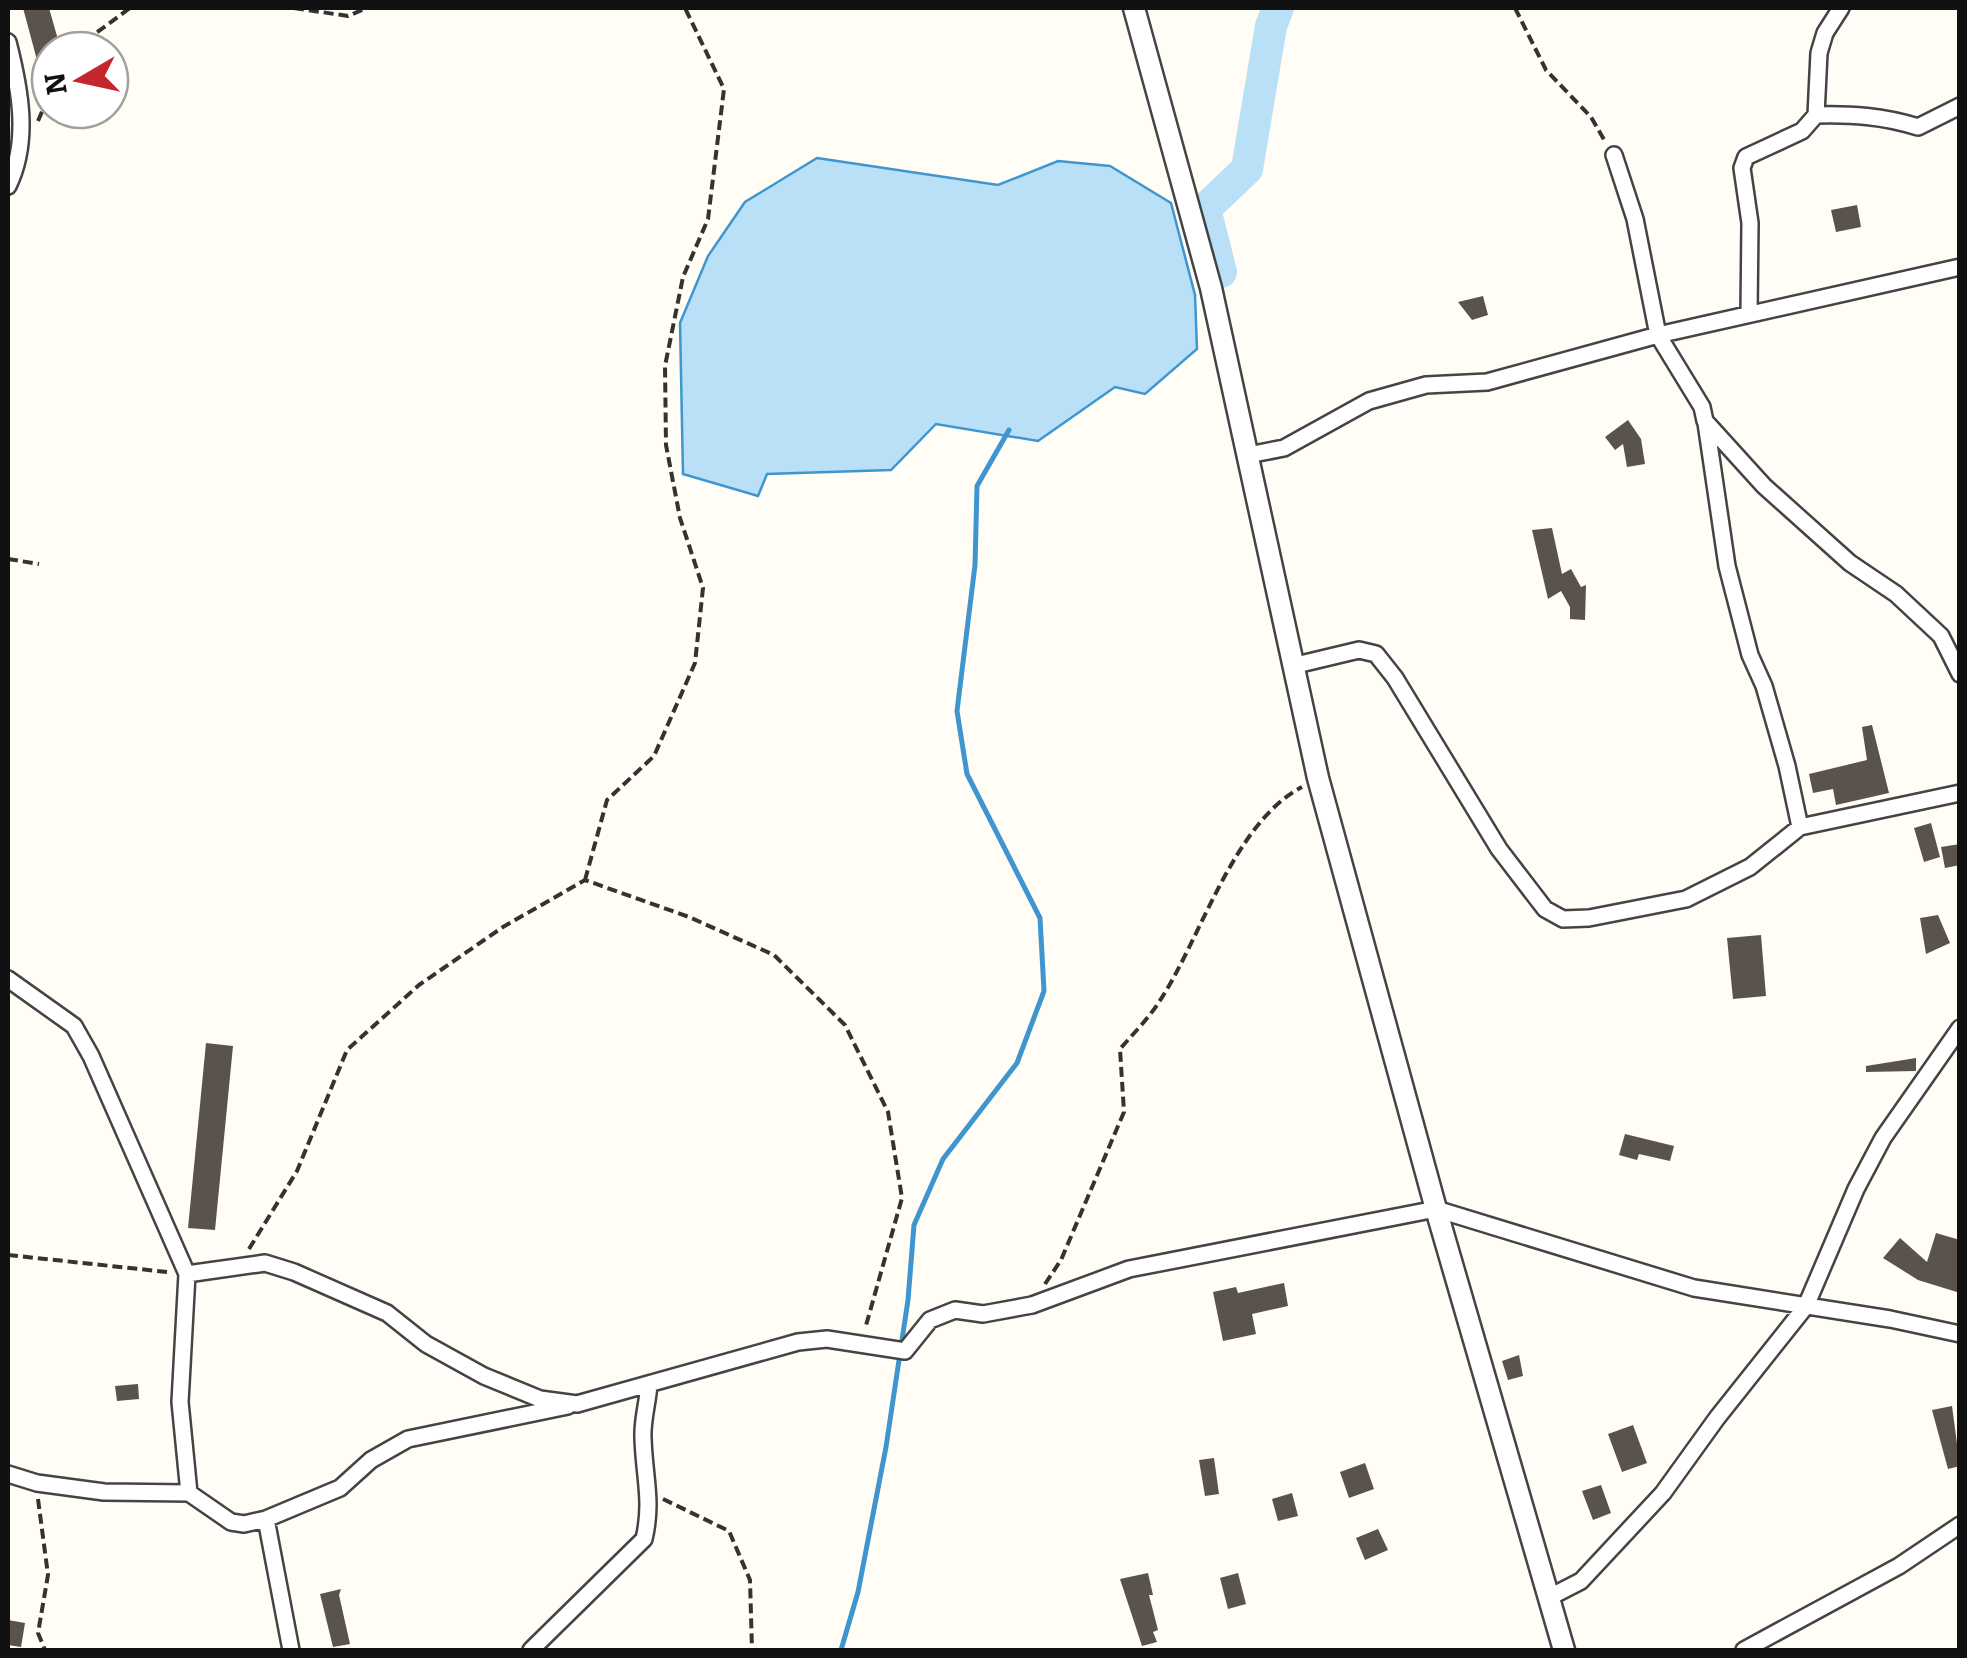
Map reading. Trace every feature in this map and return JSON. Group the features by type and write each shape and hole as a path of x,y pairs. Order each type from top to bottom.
{"street":[{"path":"1134,8 1212,288 1318,778 1436,1209 1564,1650"},
{"path":"1749,314 1750,223 1742,168 1746,157 1802,131 1816,115 1819,53 1825,33 1842,8"},
{"path":"8,42 22,118 18,166 8,186"},
{"path":"1816,115 1855,114 1918,127 1960,106"},
{"path":"1614,154 1635,219 1658,334 1702,407 1727,566 1750,655 1764,686 1787,766 1800,827"},
{"path":"1248,455 1284,448 1369,400 1426,385 1488,382 1658,334 1960,267"},
{"path":"1705,421 1764,486 1850,563 1896,594 1941,636 1960,674"},
{"path":"1292,666 1358,650 1376,654 1396,678 1499,849 1545,908 1564,920 1686,898 1750,868 1800,827 1960,793"},
{"path":"8,979 74,1026 186,1274 180,1402 190,1493"},
{"path":"1548,1598 1580,1581 1663,1493 1806,1306 1856,1189 1884,1138 1960,1028"},
{"path":"8,1474 37,1483 104,1492 190,1493 230,1522 244,1524 266,1519 340,1488 371,1460 408,1439 577,1404 798,1342 827,1339 904,1351 930,1320 955,1310 983,1314 1032,1305 1128,1269 1436,1209 1694,1288 1960,1334"},
{"path":"186,1274 265,1263 294,1272 387,1313 426,1344 484,1376 540,1399 577,1404"},
{"path":"531,1650 644,1539 650,1516 642,1443 649,1384"},
{"path":"266,1519 291,1650"},
{"path":"1744,1650 1898,1566 1960,1525"}],"path":[{"path":"100,30 130,8"},
{"path":"294,8 348,16 367,8"},
{"path":"239,1266 297,1171 346,1050 419,984 503,927 585,880 607,800 654,756 695,663 703,588 680,518 666,445 665,366 683,277 708,219 724,89 684,8"},
{"path":"1515,8 1546,70 1591,118 1614,154"},
{"path":"8,559 39,564"},
{"path":"1032,1305 1060,1260 1124,1112 1120,1049 1158,1003 1249,835 1287,795 1318,778"},
{"path":"585,880 689,917 774,956 846,1025 888,1112 902,1198 862,1346"},
{"path":"8,1255 186,1274"},
{"path":"37,1483 48,1575 38,1633 46,1650"},
{"path":"650,1493 730,1531 750,1580 752,1650"}],"water":[{"path":"817,158 998,185 1058,161 1110,166 1171,203 1195,295 1197,349 1145,394 1115,387 1038,441 936,424 891,470 767,474 758,496 683,474 680,323 708,256 745,202"}],"building":[{"path":"23,8 49,8 55,30 30,30 30,34"},
{"path":"1857,205 1861,227 1836,232 1831,210"},
{"path":"1483,296 1488,315 1472,320 1458,302"},
{"path":"1628,420 1641,439 1645,464 1627,467 1623,444 1615,450 1605,437"},
{"path":"1552,528 1562,574 1571,569 1581,587 1586,585 1585,620 1570,619 1570,607 1561,591 1548,599 1532,530"},
{"path":"1872,725 1889,793 1836,805 1833,789 1813,793 1809,774 1867,760 1862,727"},
{"path":"1931,823 1940,857 1924,862 1914,828"},
{"path":"1960,844 1960,865 1945,868 1941,847"},
{"path":"1938,915 1950,943 1926,954 1920,918"},
{"path":"1761,935 1766,996 1733,999 1727,938"},
{"path":"206,1043 233,1046 215,1230 188,1228"},
{"path":"1916,1058 1916,1071 1866,1072 1866,1066"},
{"path":"1625,1134 1674,1146 1670,1161 1639,1154 1637,1160 1619,1155"},
{"path":"1936,1233 1960,1240 1960,1293 1918,1280 1883,1258 1900,1238 1927,1262"},
{"path":"1284,1283 1288,1306 1252,1314 1256,1334 1223,1341 1213,1292 1236,1287 1238,1293"},
{"path":"1519,1355 1523,1376 1508,1380 1502,1361"},
{"path":"138,1384 139,1399 117,1401 115,1386"},
{"path":"1952,1406 1960,1466 1948,1469 1932,1410"},
{"path":"1633,1425 1647,1463 1622,1472 1608,1434"},
{"path":"1214,1458 1219,1494 1205,1496 1199,1460"},
{"path":"1365,1463 1374,1489 1349,1498 1340,1472"},
{"path":"1601,1485 1611,1513 1593,1520 1582,1491"},
{"path":"1292,1493 1298,1516 1278,1521 1272,1499"},
{"path":"1378,1529 1388,1550 1365,1560 1356,1538"},
{"path":"1148,1573 1158,1630 1153,1632 1157,1642 1142,1646 1120,1579"},
{"path":"1238,1573 1246,1604 1228,1609 1220,1578"},
{"path":"341,1589 350,1644 333,1647 320,1594"},
{"path":"8,1620 25,1623 21,1647 8,1645"}],"waterway":[{"path":"1221,272 1205,209 1247,169 1271,26 1278,8"},
{"path":"841,1650 858,1592 886,1447 908,1300 914,1225 943,1159 1017,1063 1044,991 1040,918 967,774 957,711 975,565 977,486 1009,430"}]}
